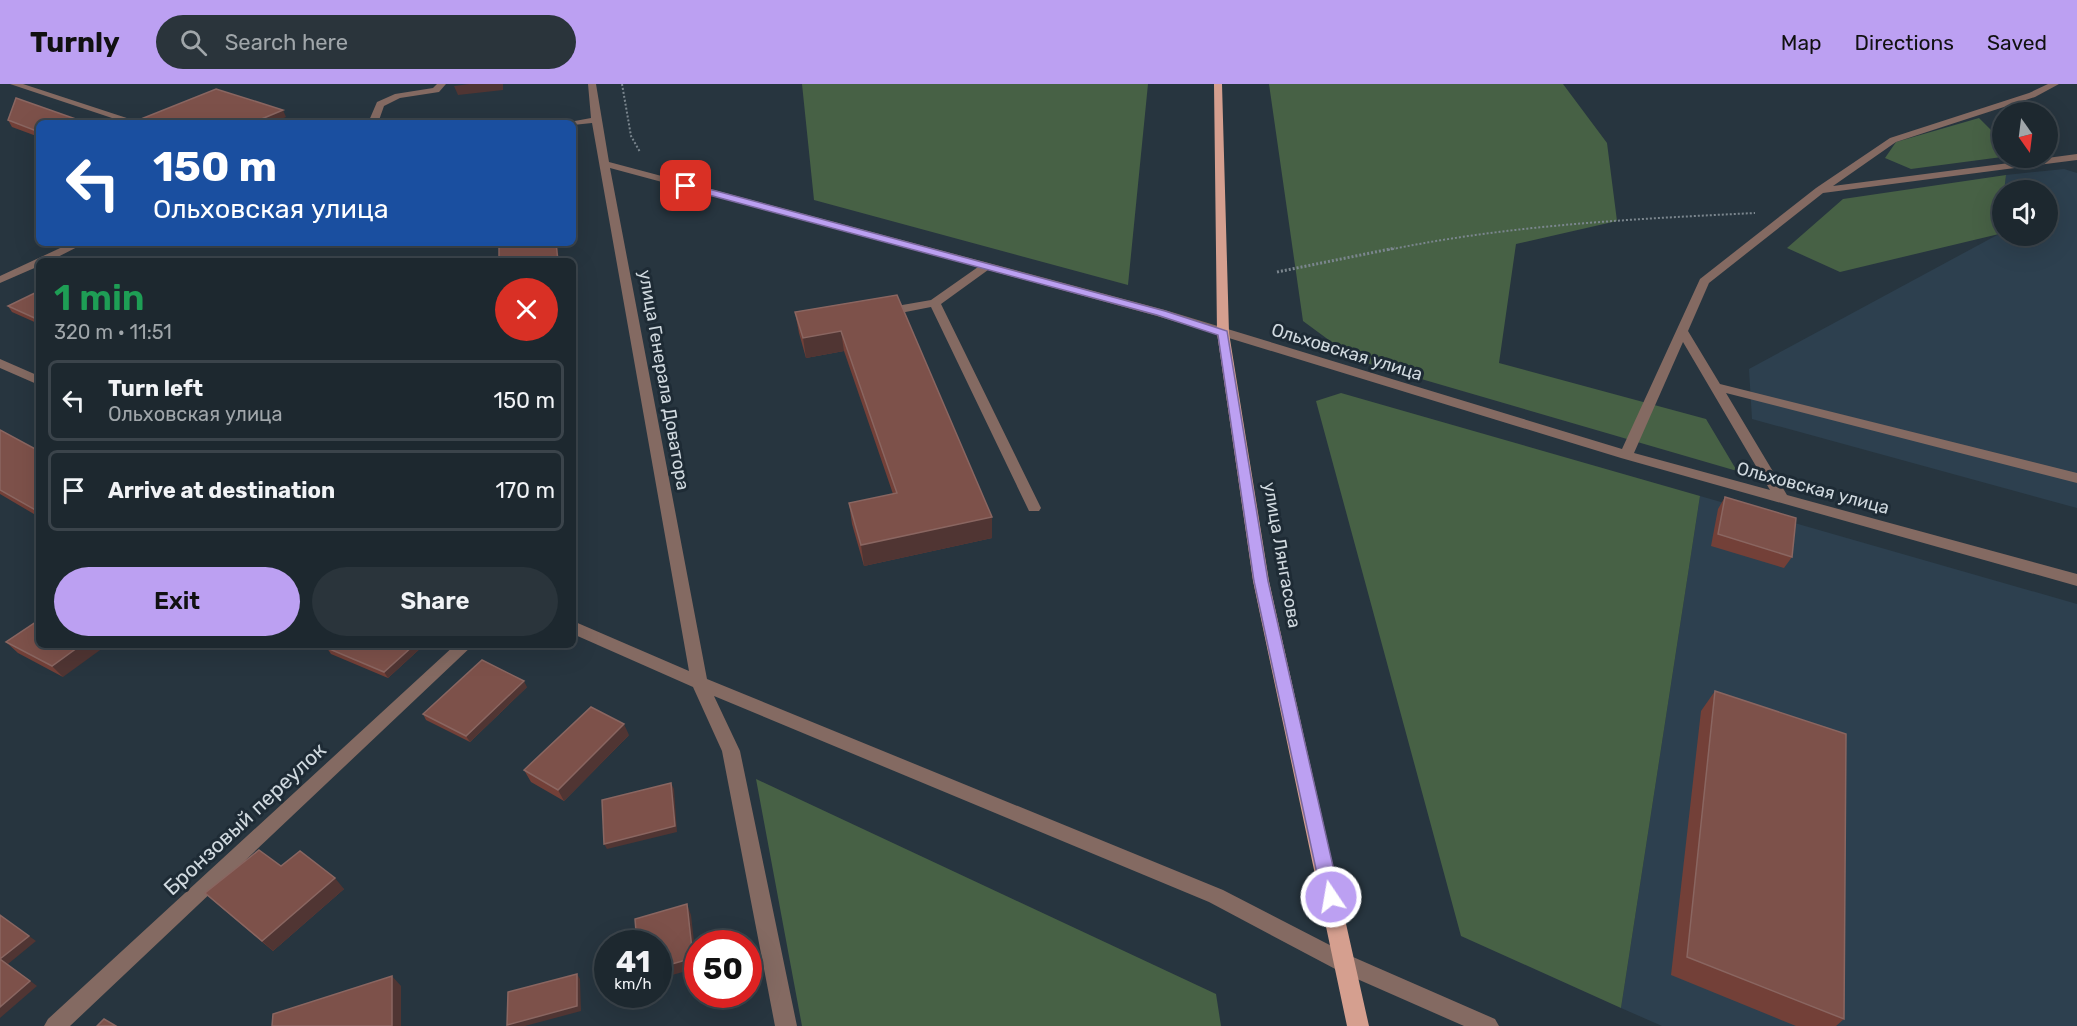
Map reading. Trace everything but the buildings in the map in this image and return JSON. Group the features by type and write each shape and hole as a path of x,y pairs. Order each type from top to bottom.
{"main road":[{"name":"улица Лянгасова","path":"1218,84 1223,333 1261,581 1359,1026"}],"street":[{"path":"14,84 128,120"},
{"path":"375,120 380,104 398,96 436,90 442,84"},
{"name":"улица Генерала Доватора","path":"592,84 596,120 699,683 731,751 786,1026"},
{"path":"1626,456 1704,281 1820,190 1893,141 2032,95 2055,84"},
{"path":"576,122 596,120"},
{"path":"1820,190 2077,157"},
{"name":"Ольховская улица","path":"605,164 1161,313 1626,456 2077,580"},
{"path":"48,258 74,246"},
{"path":"0,280 36,264"},
{"path":"868,315 935,303 987,266"},
{"path":"935,303 1034,508"},
{"path":"1682,331 1782,498"},
{"path":"0,363 36,380"},
{"path":"1716,387 2077,478"},
{"path":"576,628 699,683 1216,896 1346,964 1488,1026"},
{"name":"Бронзовый переулок","path":"55,1026 462,648"}],"path":[{"path":"1277,272 1440,239 1575,222 1794,211"}],"shaded area":[{"path":"2064,169 2077,173 2077,508 1752,419 1749,369 1992,238 1992,246 2058,246 2058,180 2005,180 2006,175"},
{"path":"1700,496 2077,604 2077,1026 1662,1026 1621,1008"}],"green space":[{"path":"802,84 1148,84 1128,285 814,200"},
{"path":"1269,84 1563,84 1607,143 1617,221 1516,244 1499,363 1706,419 1737,471 1356,360 1303,321"},
{"path":"1979,118 1992,131 1992,158 1911,169 1885,158 1896,142"},
{"path":"2006,175 2005,180 1992,180 1992,236 1840,272 1787,248 1843,199"},
{"path":"1341,393 1700,496 1621,1008 1461,936 1316,401"},
{"path":"756,779 1216,994 1221,1026 802,1026"}],"route":[{"path":"686,186 1161,313 1223,333 1261,581 1331,897"}]}
